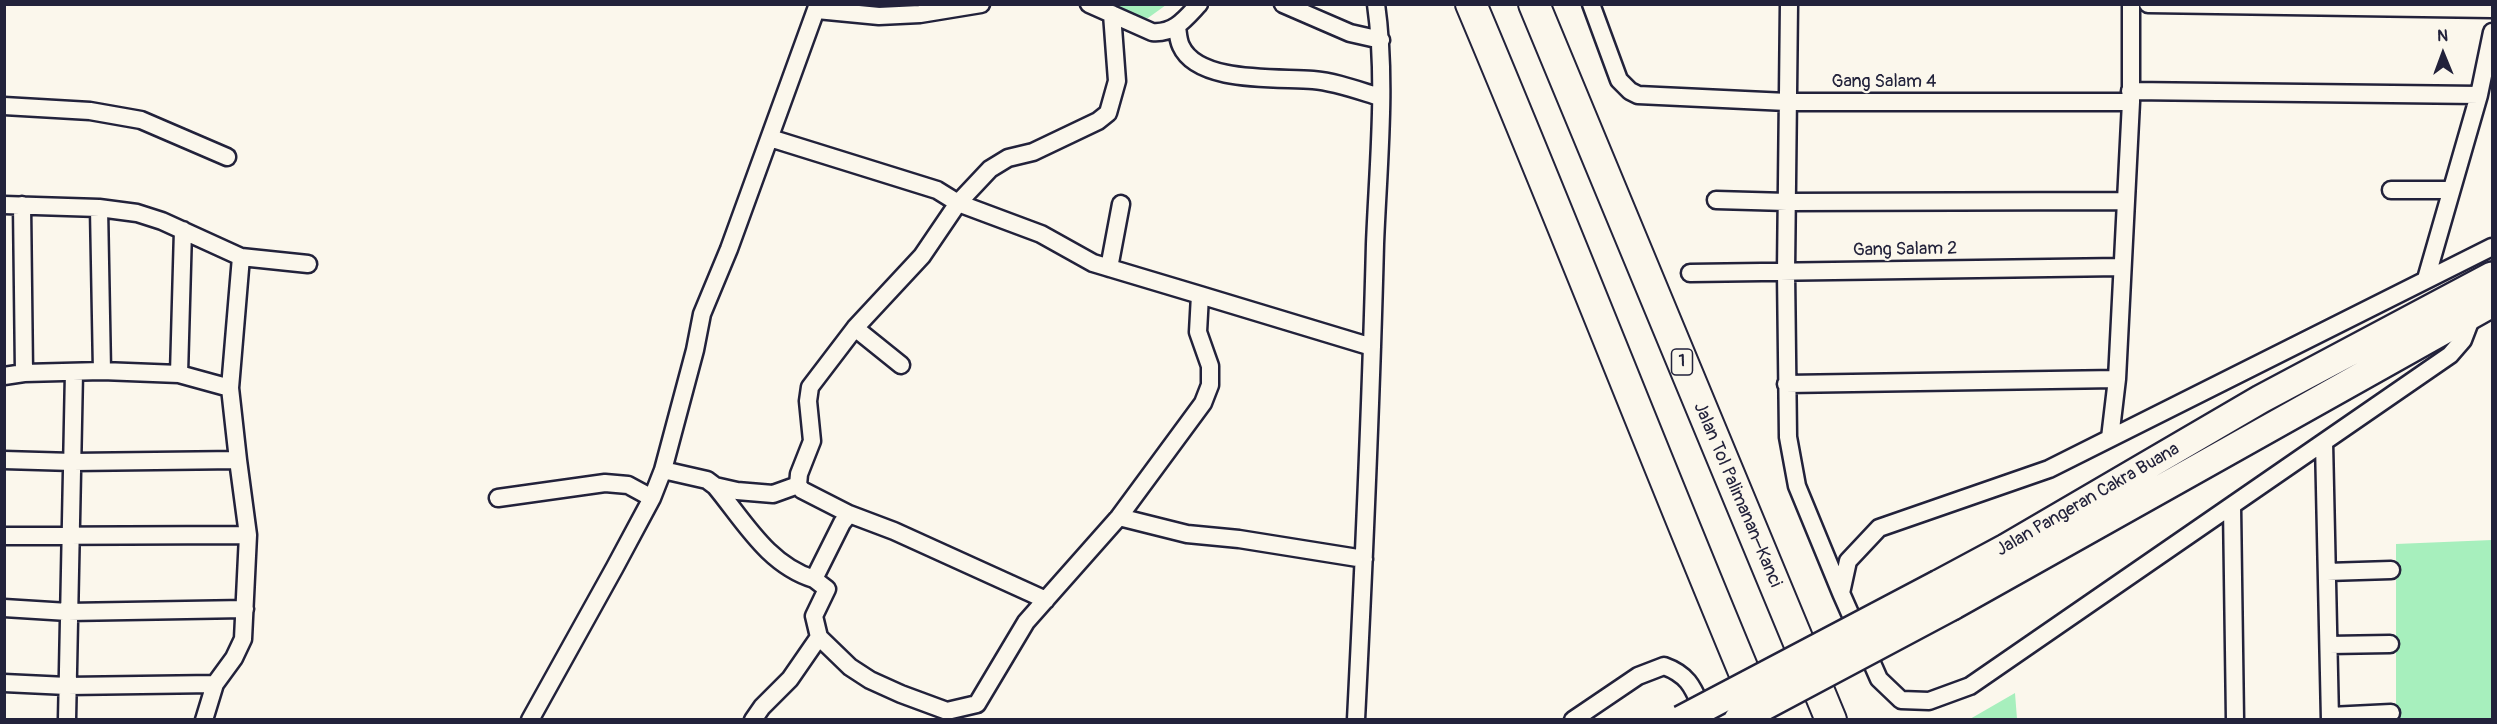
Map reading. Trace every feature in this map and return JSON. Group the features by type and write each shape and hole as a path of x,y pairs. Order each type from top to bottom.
{"highway":[{"path":"1471,4 1542,171 1684,529 1764,720"},
{"name":"Jalan Tol Palimanan–Kanci","path":"1534,4 1830,720"}],"main road":[{"name":"Jalan Pangeran Cakra Buana","path":"1738,720 1945,595 2006,548 2261,399 2493,276"},
{"name":"Jalan Pangeran Cakra Buana","path":"1681,720 1945,595 2483,308"}],"street":[{"path":"537,717 652,498 663,470 695,350 702,314 729,249 818,8 879,16 920,14 981,4"},
{"path":"1089,4 1152,32 1177,27 1199,4"},
{"path":"1283,4 1350,33 1381,40"},
{"path":"1356,720 1380,97 1381,40 1376,4"},
{"name":"Gang Salam 4","path":"1591,4 1618,80 1638,95 1787,102 2479,94"},
{"path":"1789,4 1786,272 1788,437 1797,486 1840,593 1879,679 1901,700 1929,700 1970,686 2450,355 2463,340 2483,308"},
{"path":"2110,438 2117,379 2130,97 2131,4"},
{"path":"2148,4 2493,9"},
{"path":"1046,600 894,531 849,514 802,490 798,484 799,474 812,441 808,401 810,387 855,328 922,256 958,203 990,169 1008,158 1033,152 1098,121 1108,113 1117,81 1112,14"},
{"path":"1177,27 1181,46 1194,61 1215,70 1245,77 1334,82 1380,97"},
{"path":"2426,279 2479,94 2493,32"},
{"path":"4,106 90,111 141,120 227,158"},
{"path":"770,138 937,190 958,203 1041,234 1093,263 1372,347"},
{"path":"2391,190 2451,190"},
{"path":"1716,200 1787,202 2125,201"},
{"path":"1108,268 1121,204"},
{"path":"4,205 99,208 137,213 183,230 241,257 308,264"},
{"path":"22,205 24,373"},
{"path":"99,208 102,371"},
{"path":"179,374 183,230"},
{"path":"1840,593 1848,561 1879,528 2049,469 2493,247"},
{"path":"204,720 214,684 234,658 243,639 248,535 230,388 241,257"},
{"name":"Gang Salam 2","path":"1690,273 2121,267"},
{"path":"663,470 707,480 715,486 773,556 827,589 814,616 819,637 850,667 870,680 947,711 977,704 1026,622 1119,517 1203,403 1210,385 1210,366 1198,332 1200,295"},
{"path":"855,328 902,365"},
{"path":"4,376 24,373 102,371 179,374 230,388"},
{"path":"67,720 74,372"},
{"path":"1786,384 2117,379"},
{"path":"2324,442 2330,718 2391,713"},
{"path":"4,460 73,462 238,460"},
{"path":"498,498 605,483 628,485 652,498"},
{"path":"715,486 737,491 773,494 798,484"},
{"path":"2232,506 2235,720"},
{"path":"814,579 842,523 849,514"},
{"path":"1119,517 1187,534 1239,539 1364,559"},
{"path":"4,536 248,535"},
{"path":"2327,572 2391,570"},
{"path":"4,608 68,612 245,609"},
{"path":"753,720 762,707 790,680 819,637"},
{"path":"2329,645 2390,644"},
{"path":"1572,720 1638,676 1664,666 1683,674 1707,720"},
{"path":"4,683 67,686 214,684"}],"green space":[{"path":"1109,5 1166,5 1148,18 1130,16"},
{"path":"2492,540 2492,719 2396,719 2396,544"},
{"path":"2015,693 2017,719 1970,719"}]}
